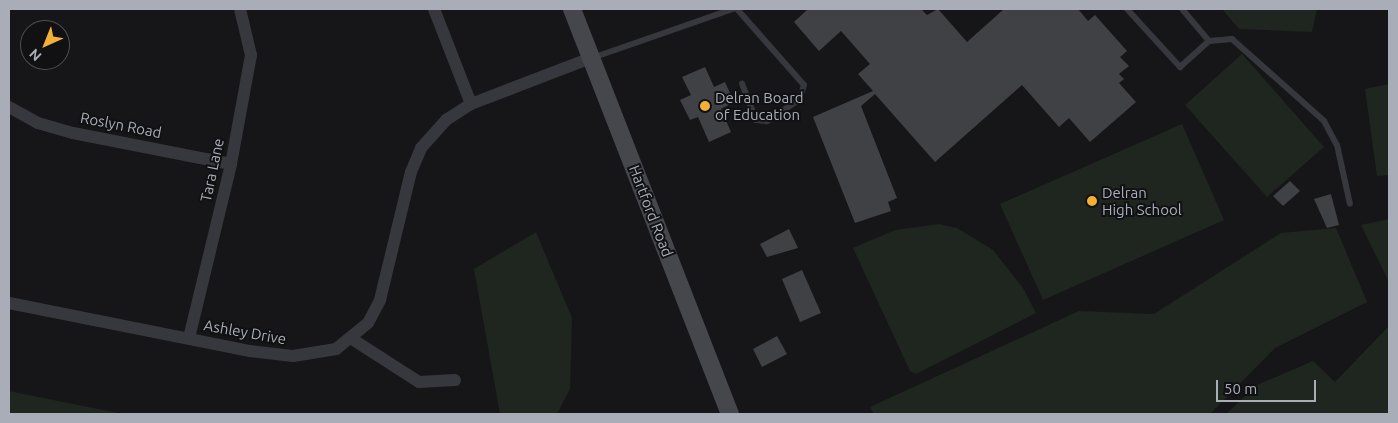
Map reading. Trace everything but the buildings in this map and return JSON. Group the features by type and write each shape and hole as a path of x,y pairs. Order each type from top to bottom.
{"main road":[{"name":"Hartford Road","path":"572,9 730,414"}],"street":[{"name":"Tara Lane","path":"189,338 231,164 251,55 240,9"},
{"path":"434,9 471,104"},
{"name":"Ashley Drive","path":"9,303 293,356 336,349 352,339 368,323 380,300 411,172 421,148 446,120 471,104 591,58"},
{"name":"Roslyn Road","path":"9,107 38,123 73,133 231,164"},
{"path":"352,339 419,382 455,380"}],"lane":[{"path":"591,58 732,9"},
{"path":"737,9 804,85 800,99 767,121 756,120 742,84"},
{"path":"1128,9 1180,67 1209,41 1232,39 1324,121 1337,145 1350,204"},
{"path":"1182,9 1209,41"}],"shaded area":[{"path":"1222,9 1317,9 1312,32 1239,29"},
{"path":"1242,54 1324,147 1267,197 1185,105"},
{"path":"1389,84 1389,175 1377,176 1365,89"},
{"path":"1182,124 1224,220 1043,300 1000,204"},
{"path":"1389,219 1389,282 1361,225"},
{"path":"939,224 957,228 993,250 1023,288 1036,313 916,374 910,371 853,248 895,230"},
{"path":"1336,228 1367,302 1275,348 1210,414 874,414 870,407 1079,311 1154,314 1281,233"},
{"path":"536,232 572,318 570,389 557,414 500,414 474,269"},
{"path":"1389,326 1389,414 1226,414 1257,385 1313,361 1335,382"},
{"path":"9,391 123,414 9,414"}],"place":[{"name":"Delran Board of Education","path":"705,106"},
{"name":"Delran High School","path":"1092,201"}]}
